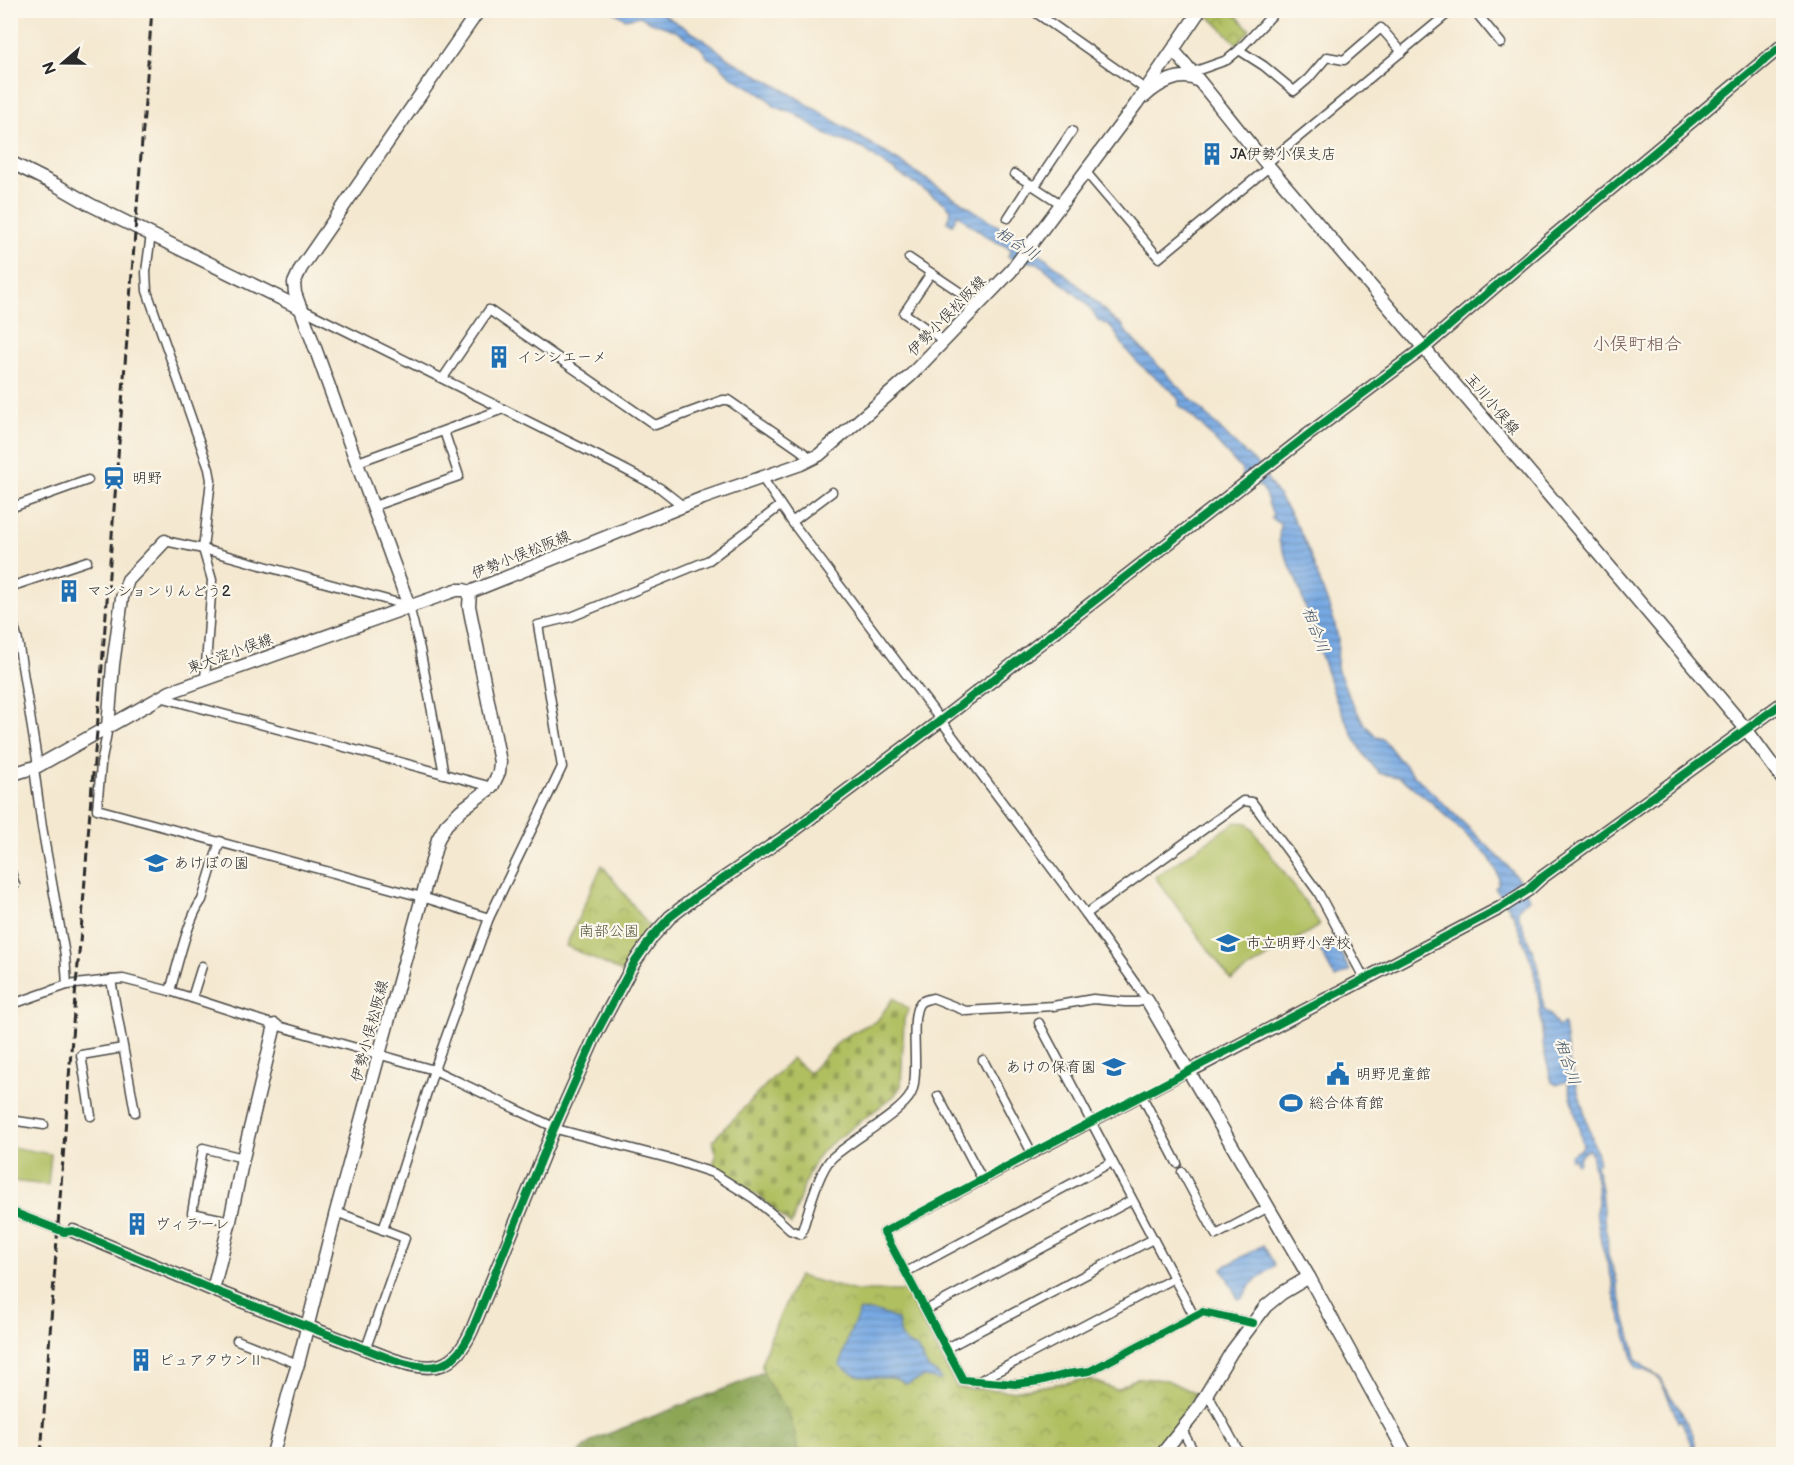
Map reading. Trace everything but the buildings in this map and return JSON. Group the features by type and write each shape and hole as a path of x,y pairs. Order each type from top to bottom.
{"street":[{"path":"444,774 420,649 409,606 295,293 294,283 301,268 479,10"},
{"path":"1032,10 1145,89"},
{"name":"伊勢小俣松阪線","path":"273,1455 336,1212 438,839 446,825 461,810 492,787 499,772 500,762 469,606 470,592 683,506 813,459 910,376 1011,271 1136,104 1200,10"},
{"path":"1193,72 1222,63 1239,50 1277,10"},
{"path":"1085,171 1159,258 1452,10"},
{"path":"1474,10 1502,43"},
{"path":"1239,50 1264,66 1294,92 1327,57 1344,60 1381,28 1402,52"},
{"path":"10,1211 64,1232 73,1231 213,1290 411,1366 429,1367 447,1362 462,1348 472,1330 555,1128 611,1005 634,963 663,925 687,904 792,832 940,721 1263,469 1425,347 1784,44"},
{"name":"玉川小俣線","path":"1173,50 1746,729 1784,781"},
{"path":"1136,104 1158,85 1174,79 1190,77 1203,83"},
{"path":"1008,218 1028,188 1037,183 1072,131"},
{"path":"10,162 91,205 443,378 660,488 683,506"},
{"path":"1015,174 1061,204"},
{"path":"151,234 146,272 147,291 211,480 203,549 212,580 204,679"},
{"path":"909,258 979,305"},
{"path":"931,273 904,313 944,341"},
{"path":"443,378 489,310 656,425 728,400 813,459"},
{"path":"358,462 503,409"},
{"path":"374,506 459,476 444,430"},
{"path":"761,476 780,506 1086,914 1147,1000 1309,1277 1406,1455"},
{"path":"10,508 88,480"},
{"path":"792,522 832,492"},
{"path":"383,1230 434,1070 489,918 562,766 538,625 571,617 709,560 780,506"},
{"path":"409,606 203,549 165,541 128,580 122,598 97,808 422,897 489,918"},
{"path":"10,587 87,561"},
{"name":"東大淀小俣線","path":"10,775 36,767 160,697 204,679 456,590 470,592"},
{"path":"10,612 18,641 44,838 65,955 67,985"},
{"path":"160,697 492,787"},
{"path":"1253,1323 1203,1312 1090,1371 1015,1384 963,1380 884,1232 1500,908 1528,890 1541,878 1784,702"},
{"path":"1086,914 1243,801 1252,802 1318,892 1364,978"},
{"path":"170,991 186,937 202,900 220,841"},
{"path":"10,869 15,885 10,886"},
{"path":"192,998 202,966"},
{"path":"10,1005 67,985 111,980 123,979 170,991 434,1070 555,1128 671,1159 713,1173 753,1198 789,1230 801,1234 821,1175 831,1158 909,1098 915,1078 916,1019 919,1005 923,1001 933,998 966,1011 1053,1006 1093,999 1125,1002 1147,1000"},
{"path":"111,980 135,1112"},
{"path":"1039,1023 1194,1316"},
{"path":"213,1290 275,1024"},
{"path":"91,1116 81,1055 123,1048"},
{"path":"983,1060 1032,1153"},
{"path":"938,1096 982,1179"},
{"path":"1142,1096 1177,1163"},
{"path":"10,1120 44,1125"},
{"path":"230,1221 192,1213 203,1148 243,1158"},
{"path":"906,1272 1112,1162"},
{"path":"1182,1172 1216,1235 1267,1208"},
{"path":"926,1310 1132,1200"},
{"path":"336,1212 405,1238 366,1348"},
{"path":"947,1348 1153,1239"},
{"path":"1162,1455 1207,1393 1228,1356 1271,1301 1309,1277"},
{"path":"977,1382 1174,1278"},
{"path":"237,1340 298,1364"},
{"path":"1207,1393 1240,1455"},
{"path":"1182,1430 1195,1455"}],"green space":[{"path":"1212,10 1232,11 1250,30 1237,44 1208,15"},
{"path":"1236,822 1248,823 1320,925 1231,980 1155,877"},
{"name":"南部公園","path":"602,865 649,926 649,931 622,972 566,946"},
{"path":"893,998 909,1009 904,1019 901,1086 894,1096 824,1149 808,1175 791,1225 757,1194 751,1194 712,1168 716,1156 713,1140 792,1058 809,1073 841,1039 877,1021"},
{"path":"11,1147 51,1154 48,1185 11,1181"},
{"path":"798,1276 856,1291 906,1291 957,1388 1013,1391 1089,1379 1116,1390 1137,1378 1167,1380 1196,1394 1153,1454 797,1454 790,1417 768,1382 762,1366 771,1336"},
{"path":"791,1371 925,1387 1013,1391 1089,1379 1116,1390 1137,1378 1163,1380 965,1454 578,1454 595,1439 750,1379 762,1372"}],"water":[{"name":"相合川","path":"613,11 658,11 711,44 727,58 786,91 900,162 1041,254 1085,291 1116,322 1122,324 1138,345 1259,466 1292,517 1310,554 1334,621 1338,639 1337,668 1351,701 1365,725 1377,737 1383,739 1412,773 1505,863 1530,898 1520,907 1518,914 1536,960 1544,1010 1549,1013 1558,1027 1564,1024 1569,1061 1599,1162 1596,1164 1609,1257 1637,1360 1660,1377 1677,1404 1694,1436 1696,1454 1693,1454 1681,1420 1678,1422 1658,1378 1636,1368 1601,1242 1596,1211 1597,1186 1591,1153 1588,1149 1580,1156 1576,1164 1574,1158 1571,1159 1570,1156 1583,1145 1568,1083 1567,1081 1557,1085 1552,1082 1544,1051 1533,966 1512,911 1509,911 1510,909 1495,888 1499,878 1496,870 1489,857 1430,801 1398,777 1379,773 1365,756 1336,700 1296,579 1279,541 1280,523 1271,518 1273,516 1263,488 1242,478 1242,470 1201,425 1179,405 1179,400 1171,390 1139,364 1114,331 1099,321 1085,302 1038,263 1012,259 1008,256 1011,249 989,238 958,214 952,225 947,222 951,210 945,203 864,149 825,134 797,115 774,106 767,98 729,75 718,63 708,58 701,48 674,30 640,16 625,19"},
{"path":"1335,942 1350,971 1335,978 1320,950"},
{"path":"1263,1245 1275,1265 1250,1285 1243,1298 1238,1299 1222,1268"},
{"path":"860,1311 880,1313 898,1321 901,1337 906,1343 917,1348 928,1368 939,1375 941,1380 924,1377 906,1384 892,1378 858,1375 840,1365 849,1335"}],"railway":[{"path":"41,1454 152,10"}],"cycle path":[{"path":"10,1211 64,1232 73,1231 213,1290 394,1360 432,1367 450,1360 458,1353 472,1330 553,1131 597,1032 634,963 652,937 670,917 792,832 940,721 1309,434 1425,347 1784,44"},
{"path":"1253,1323 1202,1312 1090,1371 1015,1384 963,1380 884,1232 1500,908 1528,890 1541,878 1784,702"}],"place":[{"name":"JA伊勢小俣支店","path":"1212,154"},
{"name":"インシエーメ","path":"499,357"},
{"name":"明野","path":"114,478"},
{"name":"マンションりんどう2","path":"69,591"},
{"name":"あけぼの園","path":"156,863"},
{"name":"市立明野小学校","path":"1228,943"},
{"name":"あけの保育園","path":"1114,1067"},
{"name":"明野児童館","path":"1338,1074"},
{"name":"総合体育館","path":"1291,1103"},
{"name":"ヴィラーレ","path":"137,1224"},
{"name":"ピュアタウンⅡ","path":"141,1360"}],"district":[{"name":"小俣町相合","path":"1637,344"}]}
